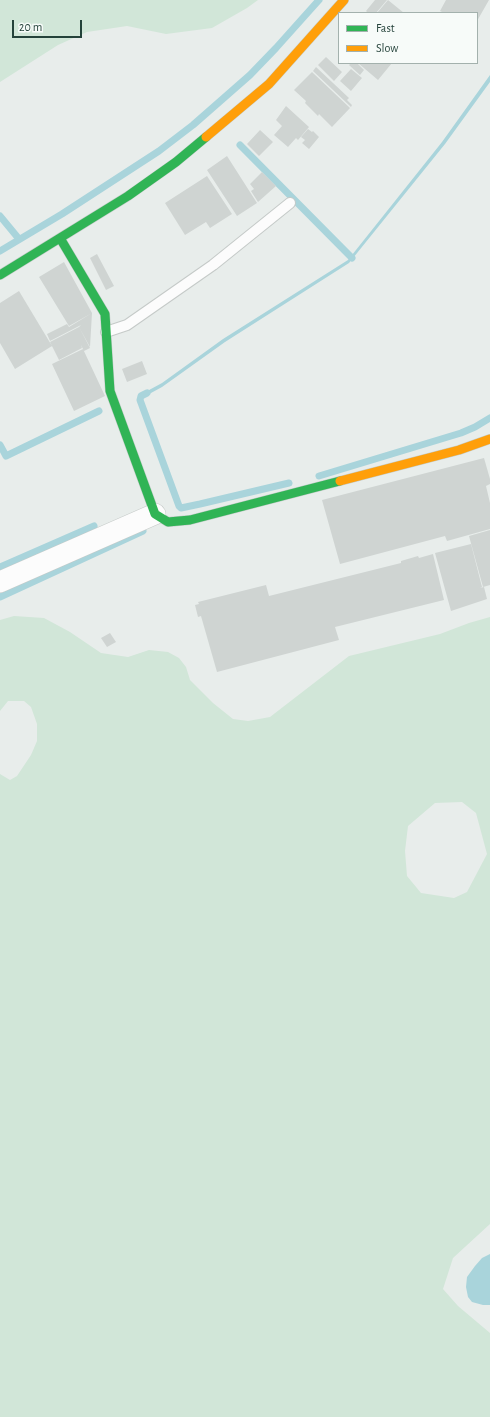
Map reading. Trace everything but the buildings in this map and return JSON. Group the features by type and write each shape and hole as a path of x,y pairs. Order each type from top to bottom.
{"street":[{"path":"0,275 128,196 176,162 269,84 344,0"},
{"path":"60,238 105,314 110,390 155,514 168,522 190,520 459,450 490,439"},
{"path":"0,582 155,514"}],"lane":[{"path":"106,332 127,324 213,265 290,203"}],"green space":[{"path":"0,0 258,0 212,28 166,34 127,26 87,32 58,45 0,82"},
{"path":"14,616 44,618 70,632 101,653 128,657 149,650 168,652 179,658 186,667 190,680 213,703 233,719 248,721 270,717 349,656 440,634 490,617 490,1224 453,1258 443,1289 458,1306 490,1333 490,1417 0,1417 0,774 10,780 17,776 31,755 37,741 37,724 31,707 24,701 8,701 0,711 0,620","holes":["462,802 476,813 487,854 467,892 454,898 421,893 407,876 405,851 408,826 435,803"]}],"water":[{"path":"490,75 490,82 445,144 349,263 225,342 162,387 140,399 138,396 162,383 223,339 348,260 442,142"},
{"path":"490,1254 490,1305 483,1305 472,1302 468,1297 466,1287 467,1277 482,1258"}],"waterway":[{"path":"0,251 62,214 159,151 193,125 250,75 319,0"},
{"path":"240,145 352,258"},
{"path":"0,216 19,239"},
{"path":"147,393 141,396 140,400 181,508 289,483"},
{"path":"0,445 6,456 99,411"},
{"path":"319,476 461,433 490,418"},
{"path":"0,567 94,526"},
{"path":"0,597 143,531"}],"traffic: fast":[{"path":"0,275 128,196 176,162 206,137"},
{"path":"60,238 105,314 110,391 155,514 168,522 190,520 340,481"}],"traffic: slow":[{"path":"206,137 269,84 344,0"},
{"path":"340,481 459,450 490,439"}]}
